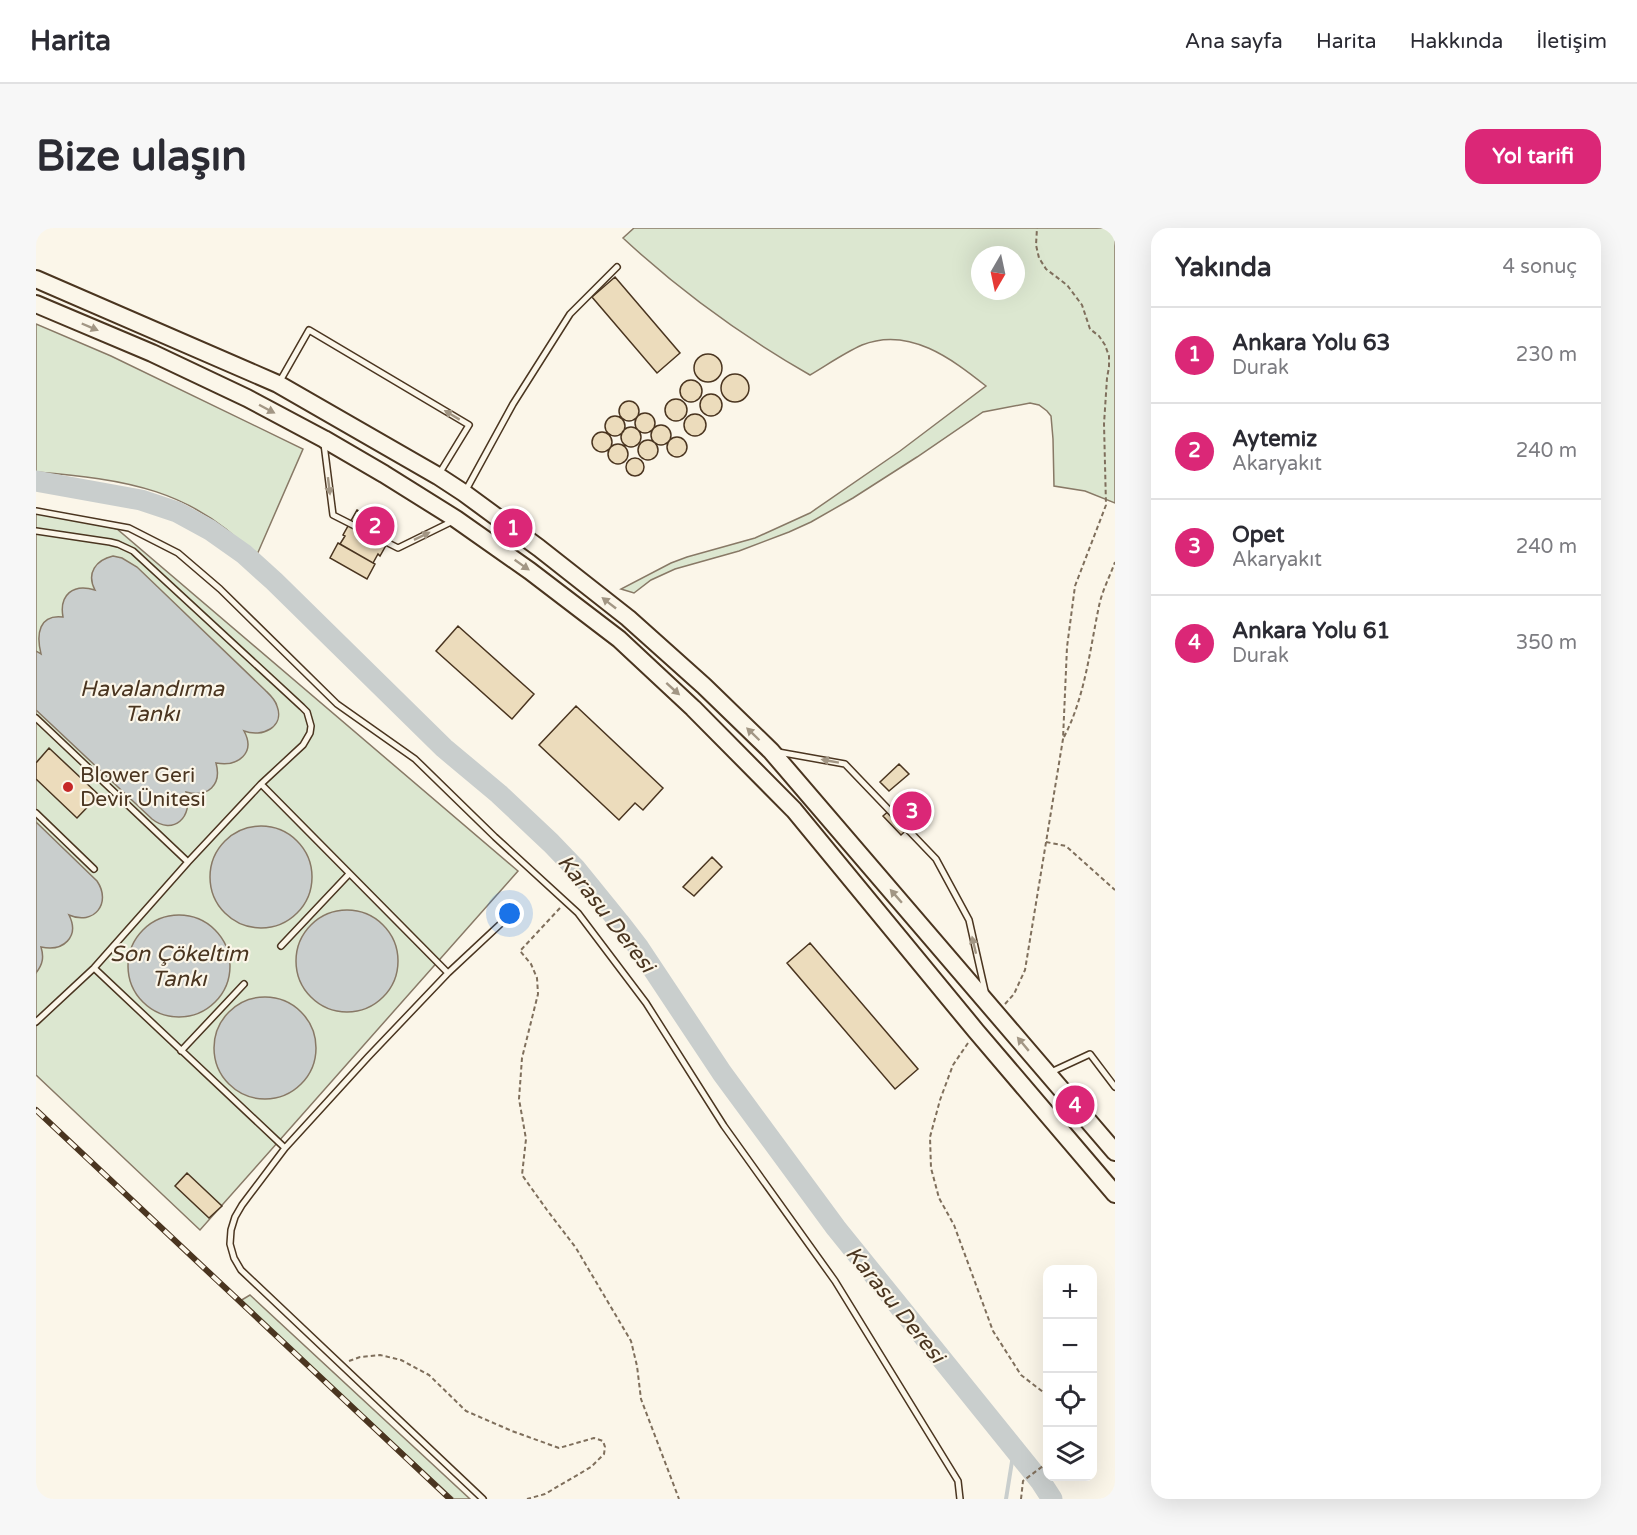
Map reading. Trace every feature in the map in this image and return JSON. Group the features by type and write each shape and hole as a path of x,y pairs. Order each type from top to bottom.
{"highway":[{"path":"36,279 278,384 464,493 628,618 704,686 771,751 1115,1152"},
{"path":"36,304 128,343 247,398 324,439 456,519 530,571 619,639 693,708 794,810 1115,1194"},
{"path":"128,343 137,344 145,338 140,324"}],"lane":[{"path":"464,493 513,404 570,315 617,267"},
{"path":"278,384 309,330 469,425 438,476"},
{"path":"324,439 333,515 398,548 456,519"},
{"path":"36,511 129,528 178,553 220,590 337,704 415,759 578,913 646,1003 724,1126 835,1281 958,1481 960,1499"},
{"path":"36,531 110,542 133,551 302,707 307,712 311,726 308,740 303,746 261,784 94,968 36,1022"},
{"path":"36,718 188,862"},
{"path":"771,751 845,764 936,859 969,920 992,1007"},
{"path":"261,784 448,973"},
{"path":"36,813 94,869"},
{"path":"281,946 349,874"},
{"path":"483,1499 251,1281 234,1258 230,1244 235,1217 285,1148 448,973 509,916"},
{"path":"94,968 285,1148"},
{"path":"181,1051 244,984"},
{"path":"1048,1073 1090,1054 1115,1087"}],"path":[{"path":"992,1007 1014,994 1025,970 1063,739 1067,647 1076,586 1106,505 1104,423 1108,356 1099,336 1090,330 1082,305 1067,285 1046,269 1036,245 1037,228"},
{"path":"1063,739 1074,719 1100,603 1115,562"},
{"path":"1046,842 1066,846 1115,890"},
{"path":"566,902 520,951 531,964 537,978 538,994 522,1058 519,1099 526,1139 522,1175 576,1248 631,1341 641,1399 679,1499"},
{"path":"976,1030 953,1065 940,1100 930,1137 931,1168 939,1198 954,1225 993,1331 1021,1375 1043,1392"},
{"path":"341,1364 360,1357 380,1355 400,1360 429,1375 466,1411 512,1431 559,1448 594,1438 603,1441 604,1454 591,1467 545,1494 527,1499"},
{"path":"1021,1499 1023,1481 1043,1466"}],"green space":[{"path":"634,228 1115,228 1115,503 1085,491 1054,486 1051,416 1039,405 1030,403 983,412 853,498 811,522 739,551 675,569 651,580 634,593 621,589 671,563 755,538 810,513 900,451 986,386 929,348 896,340 879,340 862,345 810,375 760,345 712,312 623,238"},
{"path":"36,324 111,356 303,449 256,557 232,534 208,516 182,502 128,484 36,472"},
{"path":"36,510 117,529 518,871 200,1230 36,1075"},
{"path":"250,1295 470,1499 454,1499 240,1301"}],"water":[{"name":"Havalandırma Tankı","path":"113,556 122,558 137,567 274,699 279,713 278,720 270,729 258,733 244,731 248,746 246,752 243,757 231,763 216,763 217,778 212,788 201,793 186,792 187,809 180,821 174,825 160,824 152,819 36,710 36,651 41,654 39,633 41,627 49,619 63,617 63,603 69,593 80,588 95,590 92,584 94,568"},
{"path":"36,822 97,881 102,897 98,910 93,915 78,918 69,915 72,930 67,941 56,947 41,947 42,960 36,973"},
{"name":"Son Çökeltim Tankı","path":"261,826 281,829 290,834 304,848 309,857 312,877 309,897 304,906 290,920 281,925 261,928 241,925 232,920 218,906 213,897 210,877 213,857 218,848 232,834 241,829"},
{"name":"Son Çökeltim Tankı","path":"347,910 367,913 376,918 390,932 395,941 398,961 395,981 390,990 376,1004 367,1009 347,1012 327,1009 318,1004 304,990 299,981 296,961 299,941 304,932 318,918 327,913"},
{"name":"Son Çökeltim Tankı","path":"179,915 199,918 208,923 222,937 227,946 230,966 227,986 222,995 208,1009 199,1014 179,1017 159,1014 150,1009 136,995 131,986 128,966 131,946 136,937 150,923 159,918"},
{"name":"Son Çökeltim Tankı","path":"265,997 285,1000 294,1005 308,1019 313,1028 316,1048 313,1068 308,1077 294,1091 285,1096 265,1099 245,1096 236,1091 222,1077 217,1068 214,1048 217,1028 222,1019 236,1005 245,1000"}],"building":[{"path":"615,277 680,353 657,373 592,297"},
{"path":"708,354 718,358 722,368 718,378 708,382 698,378 694,368 698,358"},
{"path":"735,374 745,378 749,388 745,398 735,402 725,398 721,388 725,378"},
{"path":"691,380 699,383 702,391 699,399 691,402 683,399 680,391 683,383"},
{"path":"711,394 719,397 722,405 719,413 711,416 703,413 700,405 703,397"},
{"path":"676,399 684,402 687,410 684,418 676,421 668,418 665,410 668,402"},
{"path":"629,401 636,404 639,411 636,418 629,421 622,418 619,411 622,404"},
{"path":"645,413 652,416 655,423 652,430 645,433 638,430 635,423 638,416"},
{"path":"695,414 703,417 706,425 703,433 695,436 687,433 684,425 687,417"},
{"path":"615,416 622,419 625,426 622,433 615,436 608,433 605,426 608,419"},
{"path":"661,425 668,428 671,435 668,442 661,445 654,442 651,435 654,428"},
{"path":"631,427 638,430 641,437 638,444 631,447 624,444 621,437 624,430"},
{"path":"602,432 609,435 612,442 609,449 602,452 595,449 592,442 595,435"},
{"path":"677,437 684,440 687,447 684,454 677,457 670,454 667,447 670,440"},
{"path":"648,440 655,443 658,450 655,457 648,460 641,457 638,450 641,443"},
{"path":"618,444 625,447 628,454 625,461 618,464 611,461 608,454 611,447"},
{"path":"631,458 639,458 644,463 642,474 631,476 626,471 626,463"},
{"path":"357,510 394,531 380,556 378,554 373,563 340,544"},
{"path":"338,543 375,564 367,579 330,558"},
{"path":"458,626 534,694 512,719 436,651"},
{"path":"576,706 663,788 643,810 635,803 619,820 539,745"},
{"name":"Blower Geri Devir Ünitesi","path":"49,748 99,795 77,818 36,779 36,763"},
{"path":"899,764 909,774 889,791 880,782"},
{"path":"912,790 929,809 901,835 883,816"},
{"path":"712,857 722,867 694,896 683,887"},
{"path":"810,943 918,1069 895,1089 787,963"},
{"path":"187,1173 222,1206 209,1218 175,1186"}],"waterway":[{"name":"Karasu Deresi","path":"36,481 141,500 177,512 210,530 244,554 274,581 444,748 499,794 551,843 576,869 639,948 722,1073 836,1228 1041,1482 1052,1499"},
{"path":"1006,1499 1014,1449"}],"railway":[{"path":"36,1110 450,1499"}],"place":[{"name":"Aytemiz","path":"375,526"},
{"name":"Ankara Yolu 63","path":"513,528"},
{"name":"Blower Geri Devir Ünitesi","path":"68,787"},
{"name":"Opet","path":"912,811"},
{"name":"Ankara Yolu 61","path":"1075,1105"}]}
